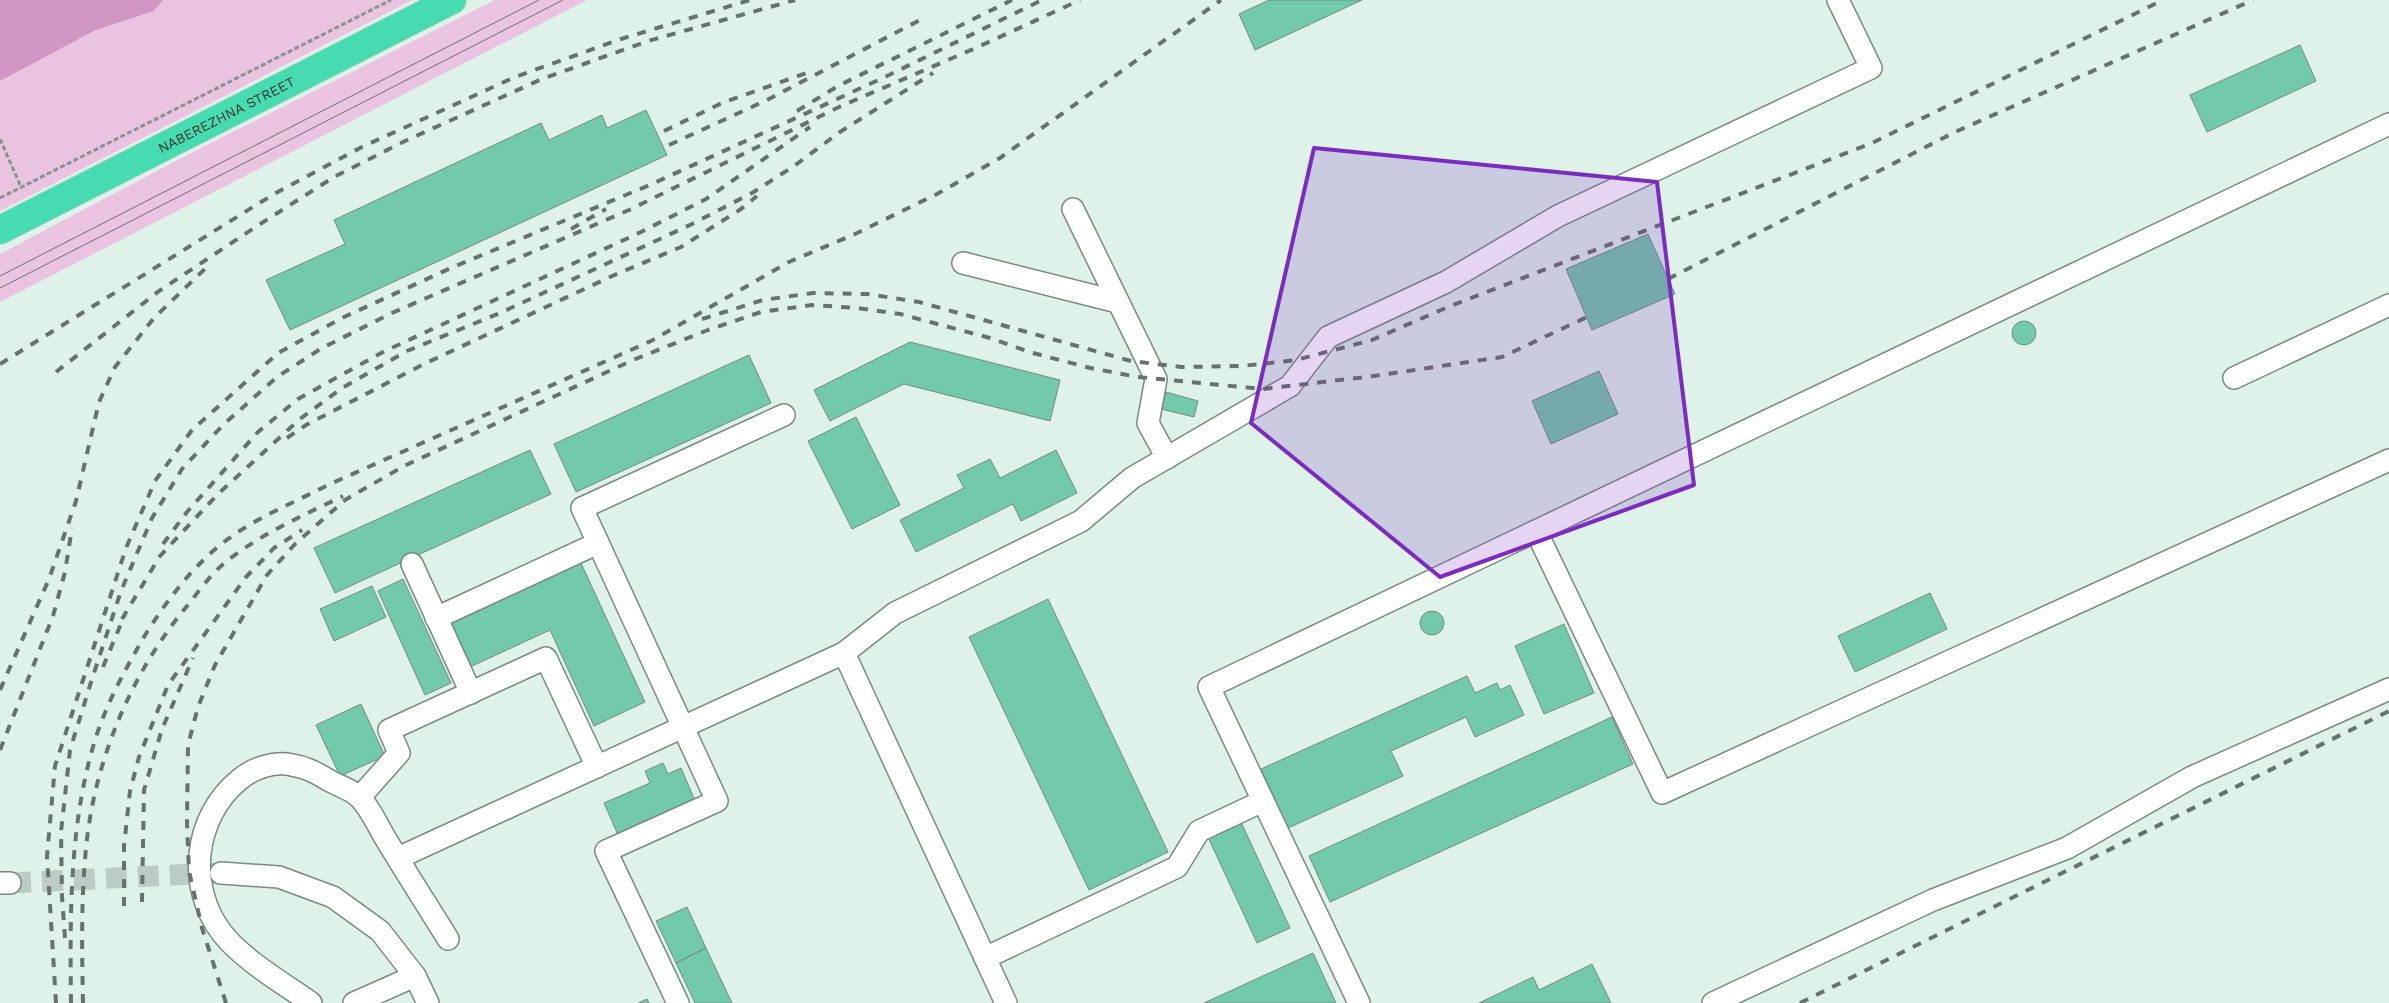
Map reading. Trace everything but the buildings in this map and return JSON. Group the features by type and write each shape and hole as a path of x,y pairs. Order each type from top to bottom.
{"highway":[{"name":"NABEREZHNA STREET","path":"0,230 452,0"}],"lane":[{"path":"398,858 844,653 895,613 1081,521 1132,478 1290,386 1328,337 1446,282 1558,216 1871,68 1838,0"},
{"path":"1359,1003 1209,687 2389,124"},
{"path":"1073,209 1156,379 1148,422 1167,458"},
{"path":"963,263 1118,302"},
{"path":"2234,378 2389,305"},
{"path":"678,1003 606,850 717,801 582,508 784,414"},
{"path":"1536,530 1662,793 2389,460"},
{"path":"436,618 598,543"},
{"path":"412,564 471,693"},
{"path":"844,653 1006,1003"},
{"path":"360,797 399,753 389,730 546,658 597,767"},
{"path":"1713,1003 1933,900 2067,848 2192,777 2389,689"},
{"path":"311,1003 243,953 222,933 207,909 200,882 199,854 204,829 214,807 230,788 249,772 269,765 291,764 312,770 360,797 448,939"},
{"path":"984,958 1177,867 1199,831 1263,801"},
{"path":"221,873 279,877 333,897 380,931 415,976 428,1003"},
{"path":"354,1003 415,976"}],"path":[{"path":"0,198 391,0"},
{"path":"0,139 21,187"}],"highlighted area":[{"path":"1314,148 1657,182 1694,485 1440,577 1251,423"}],"shaded area":[{"path":"0,0 163,0 154,11 96,30 0,81"},
{"path":"163,0 412,0 0,211 0,81 96,30 154,11"},
{"path":"495,0 587,0 0,302 0,254 187,155"}],"tunnel":[{"path":"10,883 217,873"}],"tram line":[{"path":"0,276 539,0"},
{"path":"0,288 563,0"}],"railway":[{"path":"0,364 274,194 362,147 515,77 621,39 750,0"},
{"path":"56,372 159,291 257,226 334,177 405,141 542,79 648,41 795,0"},
{"path":"797,111 838,86 1012,0"},
{"path":"56,1003 47,856 55,766 126,548 155,481 192,430 278,353 344,317 451,268 652,184 885,77 1042,0"},
{"path":"65,938 61,832 70,750 121,591 152,518 182,469 223,425 277,377 322,348 392,313 629,210 839,107 978,47 1080,0"},
{"path":"71,1003 71,903 76,835 87,769 96,737 118,683 147,632 175,592 209,555 235,534 280,508 651,341 789,262 855,234 937,194 1000,158 1221,0"},
{"path":"702,319 763,300 813,293 867,294 919,302 1131,361 1181,367 1242,366 1296,360 1372,340 1448,307 1872,143 2163,0"},
{"path":"1668,279 1955,132 2253,0"},
{"path":"669,145 767,100 920,20"},
{"path":"664,131 722,103 809,72"},
{"path":"122,619 160,556 218,494 300,419 342,388 407,351 500,313 690,225 752,193 794,166 840,132 933,73"},
{"path":"163,544 187,512 258,432 298,399 383,352 641,232 706,199 810,127"},
{"path":"287,438 306,425 424,364 610,277 681,247 741,209 757,196"},
{"path":"571,229 606,209"},
{"path":"0,690 49,579 76,501 99,402 115,367 154,318 209,265"},
{"path":"226,1003 202,928 189,871 187,823 188,745 198,707 215,665 267,575 295,544 345,500 404,466 633,360 708,330 761,312 812,305 858,308 900,314 990,338 1033,353 1090,368 1138,377 1263,389 1374,376 1502,357 1587,317"},
{"path":"83,1003 83,895 89,827 95,793 104,760 115,728 129,697 145,666 163,638 204,584 222,565 241,550 269,533 343,496"},
{"path":"0,750 53,616 65,572 72,528"},
{"path":"124,906 124,846 130,791 139,757 168,685 246,577 274,548 302,530"},
{"path":"103,667 125,614"},
{"path":"142,902 144,790 162,729 193,658"},
{"path":"1800,1003 2389,711"}]}
